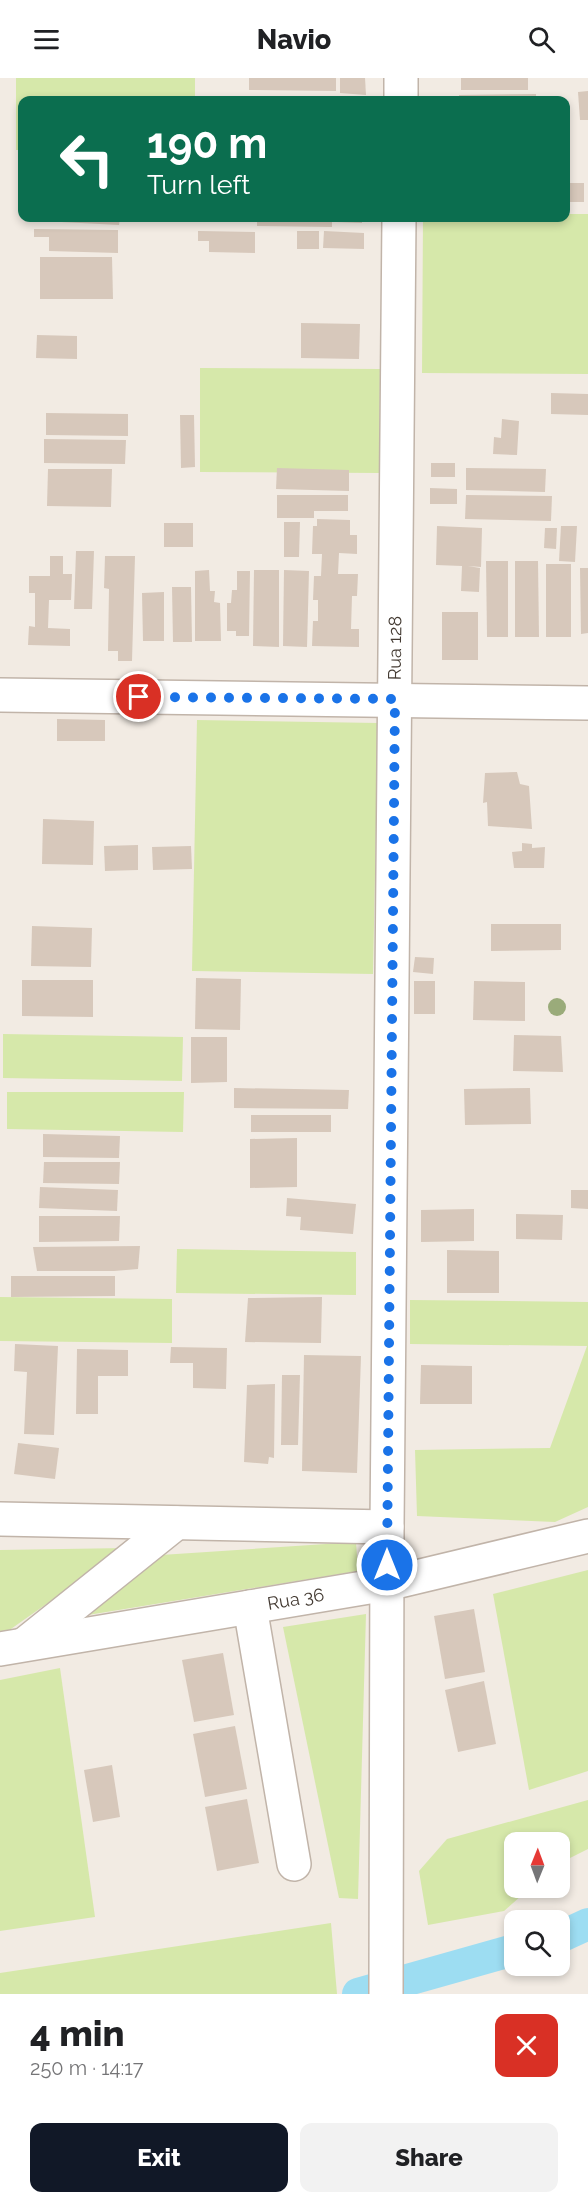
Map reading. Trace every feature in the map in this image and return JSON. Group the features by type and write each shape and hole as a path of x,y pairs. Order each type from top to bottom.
{"street":[{"path":"401,78 401,96"},
{"name":"Rua 128","path":"386,1994 387,1527 399,222"},
{"path":"0,696 588,703"},
{"path":"0,1519 387,1527"},
{"path":"12,1647 176,1524"},
{"name":"Rua 36","path":"12,1647 387,1584 588,1536"},
{"path":"250,1607 294,1864"}],"green space":[{"path":"16,78 195,78 195,96 18,96 18,150 16,150"},
{"path":"570,214 588,214 588,374 422,373 423,222 570,222"},
{"path":"200,368 380,369 379,473 200,472"},
{"path":"197,720 378,723 373,974 192,971"},
{"path":"3,1034 183,1037 182,1081 3,1078"},
{"path":"7,1092 184,1092 183,1132 7,1129"},
{"path":"177,1249 356,1252 356,1295 176,1293"},
{"path":"0,1297 172,1299 172,1343 0,1341"},
{"path":"410,1300 588,1302 588,1507 555,1522 417,1516 415,1450 550,1448 587,1346 410,1344"},
{"path":"356,1542 358,1571 88,1615 161,1555"},
{"path":"126,1548 8,1631 0,1632 0,1550"},
{"path":"588,1570 588,1771 529,1790 493,1594"},
{"path":"366,1614 358,1899 339,1898 283,1627"},
{"path":"60,1668 95,1917 0,1931 0,1680"},
{"path":"588,1800 588,1849 570,1858 570,1832 504,1832 504,1898 519,1898 504,1911 428,1925 419,1871 447,1839"},
{"path":"331,1923 337,1994 0,1994 0,1973"}],"building":[{"path":"249,78 336,78 336,91 249,90"},
{"path":"340,78 365,78 366,95 340,93"},
{"path":"461,78 528,78 528,90 461,90"},
{"path":"588,91 588,120 580,120 578,92"},
{"path":"536,94 536,96 459,96"},
{"path":"570,183 584,183 584,202 570,202"},
{"path":"61,222 119,222 119,225"},
{"path":"257,222 332,222 332,227 257,226"},
{"path":"34,229 118,230 118,253 49,251 49,237 34,237"},
{"path":"198,231 255,232 255,253 209,252 209,241 198,241"},
{"path":"297,231 319,231 319,249 297,249"},
{"path":"324,231 364,233 364,249 323,248"},
{"path":"40,257 112,257 113,299 40,299"},
{"path":"301,323 360,324 359,359 301,358"},
{"path":"37,335 77,336 77,359 36,358"},
{"path":"551,393 588,394 588,415 551,414"},
{"path":"46,413 128,414 128,436 46,435"},
{"path":"180,415 194,415 195,467 181,468"},
{"path":"502,419 519,421 517,455 493,454 494,437 501,438"},
{"path":"44,439 126,440 125,464 44,463"},
{"path":"431,463 455,463 455,477 431,477"},
{"path":"277,468 349,470 349,491 276,489"},
{"path":"466,468 546,469 545,492 466,490"},
{"path":"48,469 112,469 111,507 47,506"},
{"path":"430,488 457,489 457,504 430,504"},
{"path":"277,495 348,495 348,511 314,511 314,518 277,518"},
{"path":"466,495 552,496 551,521 465,519"},
{"path":"317,519 350,520 350,535 357,535 357,554 339,553 338,574 358,574 357,596 352,596 351,629 359,629 359,647 312,646 313,621 318,621 318,600 313,600 314,576 321,576 322,554 312,554 313,526 317,526"},
{"path":"284,522 300,522 299,557 284,557"},
{"path":"164,523 193,523 193,547 164,547"},
{"path":"437,526 482,528 481,567 468,566 480,568 479,592 461,591 462,566 436,565"},
{"path":"561,526 577,526 575,562 559,561"},
{"path":"545,528 557,528 556,549 544,548"},
{"path":"76,551 94,551 92,609 74,609"},
{"path":"50,556 63,556 63,574 72,574 71,600 49,600 48,628 70,629 70,646 28,645 29,626 35,627 35,593 29,593 29,576 50,576"},
{"path":"105,556 135,556 132,661 118,661 118,651 108,651 109,589 104,588"},
{"path":"486,561 508,561 508,637 487,637"},
{"path":"515,561 538,561 539,637 515,637"},
{"path":"546,564 571,564 571,637 546,637"},
{"path":"580,568 588,568 588,633 581,634"},
{"path":"209,570 210,591 215,591 214,602 220,603 221,641 195,641 195,571"},
{"path":"254,570 279,570 279,647 253,646"},
{"path":"284,570 309,571 307,647 283,646"},
{"path":"237,571 250,571 249,636 236,636 236,631 227,631 227,603 231,603 232,590 237,590"},
{"path":"172,587 191,587 192,642 173,642"},
{"path":"164,592 164,641 143,641 142,593"},
{"path":"442,612 478,612 478,660 442,660"},
{"path":"57,719 105,720 105,741 57,741"},
{"path":"517,772 520,784 529,786 532,829 488,826 487,802 483,803 485,773"},
{"path":"43,819 94,821 93,865 42,864"},
{"path":"522,843 532,844 532,848 545,847 544,868 514,868 512,852 522,851"},
{"path":"138,845 138,870 105,871 104,846"},
{"path":"191,846 192,869 153,870 152,847"},
{"path":"491,924 561,924 561,950 491,951"},
{"path":"32,926 92,928 91,967 31,966"},
{"path":"415,957 434,958 433,974 413,972"},
{"path":"196,978 241,979 240,1030 195,1029"},
{"path":"22,980 93,980 93,1017 22,1016"},
{"path":"414,981 435,981 435,1014 414,1014"},
{"path":"474,981 525,982 525,1021 473,1020"},
{"path":"514,1035 561,1036 563,1072 513,1071"},
{"path":"191,1037 227,1037 227,1082 191,1083"},
{"path":"234,1088 349,1090 348,1109 234,1108"},
{"path":"530,1088 531,1124 465,1125 464,1089"},
{"path":"251,1115 331,1115 331,1132 251,1132"},
{"path":"43,1134 120,1136 119,1158 43,1157"},
{"path":"297,1138 297,1187 250,1188 250,1139"},
{"path":"44,1162 120,1162 119,1184 43,1183"},
{"path":"40,1187 118,1190 117,1211 39,1208"},
{"path":"571,1190 588,1190 588,1209 571,1208"},
{"path":"287,1198 356,1204 353,1234 300,1230 301,1217 286,1216"},
{"path":"474,1209 474,1241 421,1242 421,1210"},
{"path":"516,1214 563,1215 562,1240 516,1239"},
{"path":"39,1216 120,1216 119,1241 39,1242"},
{"path":"140,1246 138,1269 114,1271 37,1271 33,1247"},
{"path":"447,1250 499,1251 499,1293 447,1293"},
{"path":"11,1276 115,1276 115,1296 11,1297"},
{"path":"322,1297 321,1343 245,1342 248,1298"},
{"path":"15,1344 58,1346 54,1435 24,1434 27,1372 14,1371"},
{"path":"171,1347 227,1348 226,1389 193,1388 193,1363 170,1363"},
{"path":"77,1349 128,1350 128,1376 98,1376 98,1414 76,1414"},
{"path":"304,1355 361,1356 357,1473 302,1471"},
{"path":"421,1365 472,1366 472,1404 420,1404"},
{"path":"282,1375 300,1375 298,1445 281,1445"},
{"path":"275,1384 274,1458 269,1457 268,1464 244,1462 247,1385"},
{"path":"18,1443 59,1448 55,1479 14,1474"},
{"path":"474,1609 485,1672 445,1679 434,1616"},
{"path":"223,1653 234,1715 194,1722 182,1660"},
{"path":"484,1681 496,1744 458,1752 445,1690"},
{"path":"235,1726 247,1789 205,1797 193,1734"},
{"path":"112,1765 120,1817 93,1822 84,1770"},
{"path":"247,1799 259,1863 217,1871 205,1807"}],"waterway":[{"path":"570,1932 588,1924"},
{"path":"358,1994 504,1953"}],"route":[{"path":"139,697 395,699 387,1565"}]}
